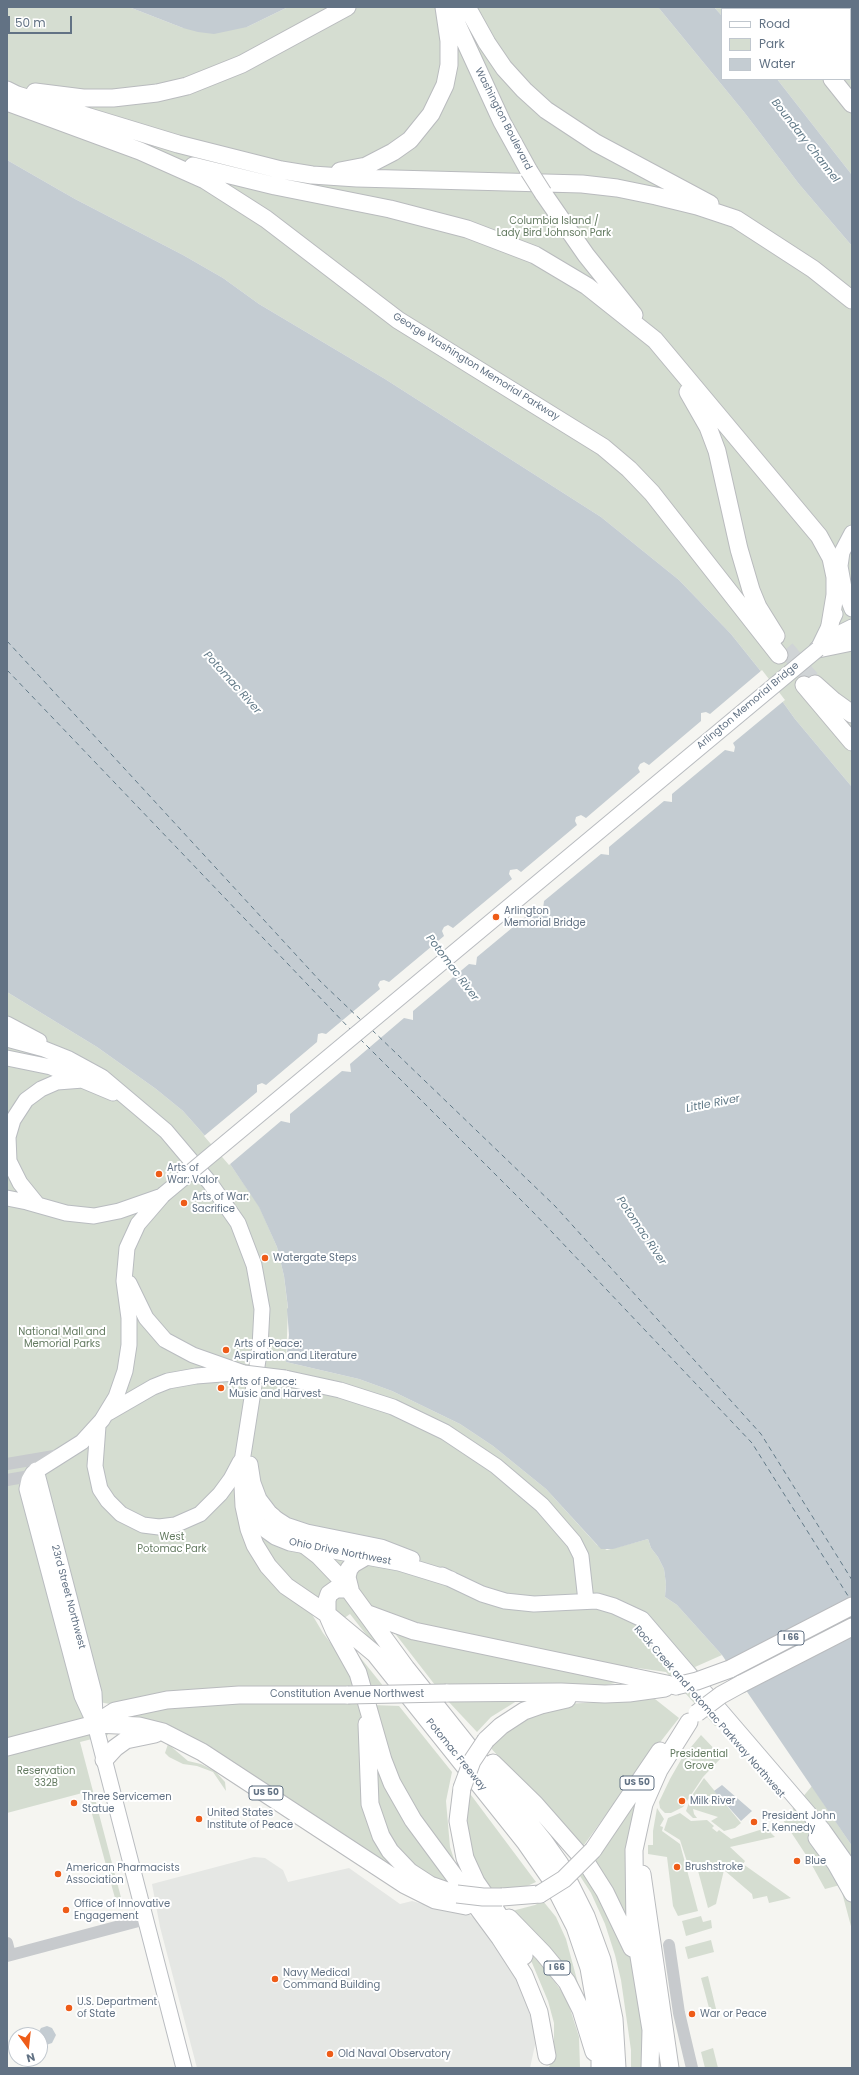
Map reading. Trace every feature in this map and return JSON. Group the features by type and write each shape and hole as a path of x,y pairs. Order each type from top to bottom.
{"highway":[{"path":"7,85 36,92 83,98 120,97 170,90 201,81 229,70 347,7"},
{"path":"312,175 358,168 375,162 402,146 425,123 441,94 449,65 450,41 444,7"},
{"name":"Washington Boulevard","path":"449,7 502,122 529,171 586,255 655,340"},
{"path":"467,7 487,43 504,68 524,90 546,110 582,135 702,198 736,219 813,269 852,300"},
{"path":"833,80 852,104"},
{"path":"7,90 38,102 201,151 281,170 312,175 363,179 599,185 697,206 736,219"},
{"name":"George Washington Memorial Parkway","path":"7,102 140,151 188,171 223,190 266,219 398,320 603,447 629,469 652,493 782,652 754,598 742,560 717,451 706,423 669,357"},
{"path":"140,151 249,180 411,214 484,235 529,253 571,275 655,340 822,541 833,565 836,588 830,625"},
{"path":"806,520 824,533 841,556"},
{"path":"818,649 852,642"},
{"path":"852,714 807,682 852,742"},
{"name":"Potomac Freeway","path":"243,1486 244,1506 249,1530 263,1560 286,1586 328,1614 375,1654 525,1842 550,1878 575,1927 589,1968 600,2031 598,2068"},
{"name":"Potomac Freeway","path":"272,1516 284,1529 309,1547 350,1590 406,1668 543,1840 560,1864 581,1903 597,1944 610,1990 616,2034 617,2068"},
{"path":"365,1557 353,1564 349,1570 347,1577 350,1590 339,1588 331,1592 327,1600 328,1614 337,1637 355,1665 383,1760 402,1802 524,1975 539,2012 546,2062"},
{"name":"I 66","path":"598,2068 585,2020 567,1982 543,1952 481,1890 468,1866 461,1841 458,1812 462,1788 472,1761 486,1740 509,1720 532,1707 550,1702 676,1686 723,1672 852,1606"},
{"path":"368,1614 414,1631 676,1686"},
{"name":"I 66","path":"670,2068 641,1869 643,1830 654,1781 693,1718 721,1695 852,1627"},
{"name":"Constitution Avenue Northwest","path":"95,1724 115,1711 167,1700 239,1695 561,1692 605,1694"},
{"path":"366,1700 368,1795 371,1812 379,1832 390,1851 410,1872 436,1888 461,1900"},
{"path":"446,1718 535,1804 586,1862 611,1903 627,1937 641,1975"},
{"name":"Constitution Avenue Northwest","path":"7,1747 95,1724 140,1726 168,1734 202,1752 415,1891 435,1900 504,1900 540,1894 564,1879 593,1850 665,1744 693,1718"},
{"path":"104,1760 115,1748 126,1740 147,1735 168,1734"},
{"path":"650,2068 651,2030 641,1975 634,1921 634,1850 640,1816 654,1781"},
{"path":"481,1890 512,1935 538,1987 549,2024 546,2062"}],"main road":[{"path":"852,533 841,556 842,580 852,609"},
{"name":"Arlington Memorial Bridge","path":"818,649 840,603 842,580"},
{"name":"Arlington Memorial Bridge","path":"163,1195 818,649 838,634 852,628"},
{"path":"7,1024 102,1077 125,1098"},
{"path":"7,1039 44,1049 69,1059"},
{"path":"7,1058 51,1067 125,1098"},
{"path":"37,1204 20,1183 11,1167 7,1144 13,1120 26,1100 41,1089 57,1082 83,1080"},
{"name":"Ohio Drive Northwest","path":"125,1098 166,1131 210,1183 232,1213 249,1248 259,1285 262,1322 248,1430 242,1460 243,1486 252,1513 266,1530 285,1541 309,1547 399,1563 451,1579"},
{"path":"7,1198 37,1204 66,1213 98,1215 127,1209 163,1195"},
{"path":"33,1473 82,1442 102,1420 119,1390 127,1362 130,1326 124,1272 126,1252 134,1231 148,1210 163,1195"},
{"path":"124,1272 146,1318 160,1335 184,1351 221,1370"},
{"path":"242,1460 226,1487 200,1514 175,1526 158,1527 143,1525 120,1514 108,1501 100,1489 95,1466 102,1420 160,1384 221,1370 285,1378 340,1390 393,1407 445,1432 496,1466 542,1505 574,1542 581,1556 586,1601"},
{"name":"Ohio Drive Northwest","path":"248,1430 253,1483 259,1499 272,1516 301,1531 368,1544 396,1552 482,1594 512,1603 534,1604 586,1601"},
{"name":"23rd Street Northwest","path":"33,1473 94,1693 95,1724 146,1919 154,1957 184,2068"},
{"name":"Rock Creek and Potomac Parkway Northwest","path":"586,1601 603,1602 642,1619 823,1830 852,1871"},
{"name":"Rock Creek and Potomac Parkway Northwest","path":"620,1609 820,1842 835,1864 852,1894"}],"street":[{"path":"7,1464 63,1455"},
{"path":"7,1480 33,1473"},
{"path":"7,1943 9,1956 146,1919"},
{"path":"669,1945 679,2013 692,2068"}],"shaded area":[{"path":"254,1857 265,1858 283,1870 288,1882 349,1868 400,1904 412,1901 470,1915 479,1922 513,1971 527,2004 534,2031 535,2045 530,2068 197,2068 160,1927 152,1884"}],"green space":[{"name":"Columbia Island / Lady Bird Johnson Park","path":"7,7 129,7 183,28 247,27 288,7 658,7 744,112 799,184 852,246 852,787 795,719 759,669 731,634 679,580 601,517 385,379 259,304 223,278 183,255 75,199 7,160"},
{"path":"714,7 852,7 852,175 778,80 851,80 851,8 721,8 721,15"},
{"name":"West Potomac Park","path":"7,992 97,1047 156,1089 183,1111 230,1164 259,1206 277,1247 284,1276 288,1309 286,1362 359,1379 392,1391 460,1424 493,1446 546,1489 597,1545 607,1550 648,1539 651,1548 658,1557 664,1569 666,1584 665,1597 677,1605 722,1655 695,1667 733,1715 715,1726 666,1672 559,1657 395,1622 376,1612 346,1574 321,1600 307,1606 323,1633 342,1658 355,1686 155,1694 110,1704 99,1702 108,1735 80,1742 123,1905 118,1909 86,1792 7,1813"},
{"path":"339,1594 350,1599 400,1678 350,1614 343,1619 337,1616 332,1606"},
{"path":"390,1627 633,1679 606,1685 435,1685"},
{"path":"355,1651 384,1687 367,1687"},
{"path":"520,1699 491,1717 477,1732 447,1700"},
{"path":"655,1699 679,1718 640,1768 581,1849 489,1746 508,1726 565,1704"},
{"path":"361,1702 360,1778 365,1798 409,1876 378,1861 115,1711 149,1703"},
{"path":"372,1705 399,1706 452,1772 446,1801 450,1847 457,1868 400,1791"},
{"name":"Presidential Grove","path":"701,1735 722,1757 703,1777 683,1807 671,1813 665,1813 660,1808 659,1802 682,1758"},
{"path":"168,1744 188,1761 201,1764 215,1771 225,1782 226,1791 213,1772 197,1766 183,1764 169,1757 165,1753"},
{"path":"666,1745 641,1799 630,1930 592,1864"},
{"path":"377,1752 459,1891 405,1864 375,1811"},
{"path":"704,1778 741,1823 735,1828 724,1831 711,1821 718,1817 693,1809 697,1818 693,1818 686,1811 691,1797"},
{"path":"812,1786 852,1846 852,1930 840,1885 825,1889 808,1858 783,1820"},
{"path":"468,1791 536,1882 525,1887 492,1893 479,1874 465,1840"},
{"path":"657,1808 664,1819 660,1826 663,1827 662,1831 680,1844 698,1911 678,1916 673,1906 667,1857 648,1854 648,1845 653,1845 653,1831"},
{"path":"680,1813 691,1821 707,1820 714,1826 712,1828 717,1832 719,1830 731,1839 766,1828 775,1837 730,1847 745,1861 743,1864 791,1898 769,1903 767,1896 753,1899 752,1894 724,1870 716,1904 708,1908 697,1867 689,1868 680,1840 664,1830 668,1818"},
{"path":"586,1871 629,1954 644,2013 644,2068 631,2068 631,2050 621,1980 605,1924 591,1893 580,1876"},
{"path":"543,1901 556,1917 566,1939 580,1991 512,1911 535,1905"},
{"path":"701,1916 703,1922 711,1920 712,1928 686,1936 682,1921"},
{"path":"711,1940 714,1952 688,1959 685,1947"},
{"path":"533,1956 544,1967 567,1999 579,2037 580,2068 549,2068 554,2046 554,2023 548,2001 530,1958"},
{"path":"708,1976 718,2017 712,2019 701,1978"},
{"path":"713,2048 718,2068 705,2068 701,2052"}],"water":[{"path":"129,7 288,7 247,27 214,34 183,28"},
{"name":"Boundary Channel","path":"658,7 714,7 721,15 721,80 778,80 852,175 852,246 799,184 744,112"},
{"path":"7,160 75,199 183,255 223,278 259,304 385,379 601,517 679,580 731,634 759,669 795,719 852,787 852,1846 722,1655 677,1605 665,1597 666,1584 664,1569 658,1557 651,1548 648,1539 613,1549 601,1549 546,1489 493,1446 460,1424 392,1391 359,1379 286,1362 289,1335 288,1308 284,1276 277,1247 259,1207 230,1164 183,1111 156,1089 97,1047 7,992"},
{"path":"722,1785 752,1811 741,1821 714,1791"},
{"path":"47,2026 52,2028 56,2035 52,2043 48,2044 48,2027 44,2027"}],"pier":[{"name":"Arlington Memorial Bridge","path":"762,670 785,700 733,743 735,747 734,752 725,750 672,794 672,802 664,801 609,847 609,855 601,854 544,901 543,909 536,908 477,957 476,965 469,964 413,1011 413,1020 404,1018 350,1064 351,1072 342,1071 290,1114 290,1123 281,1121 229,1165 204,1136 257,1092 257,1085 262,1083 266,1085 317,1042 318,1034 326,1034 380,989 378,985 380,981 384,980 389,982 444,936 442,931 444,927 448,925 453,928 512,879 509,874 510,870 517,869 521,872 577,825 575,821 576,817 581,815 586,818 640,772 638,768 640,764 644,762 649,765 701,721 701,713 706,712 710,714"}],"ferry route":[{"path":"7,641 321,982 362,1021"},
{"path":"7,670 351,1030"},
{"path":"372,1030 555,1206 761,1434 852,1580"},
{"path":"360,1039 533,1212 752,1443 850,1599"}],"tunnel":[{"path":"786,649 811,679"}],"place":[{"name":"Arlington Memorial Bridge","path":"496,917"},
{"name":"Arts of War: Valor","path":"159,1174"},
{"name":"Arts of War: Sacrifice","path":"184,1203"},
{"name":"Watergate Steps","path":"265,1258"},
{"name":"Arts of Peace: Aspiration and Literature","path":"226,1350"},
{"name":"Arts of Peace: Music and Harvest","path":"221,1388"},
{"name":"Milk River","path":"682,1801"},
{"name":"Three Servicemen Statue","path":"74,1803"},
{"name":"United States Institute of Peace","path":"199,1819"},
{"name":"President John F. Kennedy","path":"754,1822"},
{"name":"Blue","path":"797,1861"},
{"name":"Brushstroke","path":"677,1867"},
{"name":"American Pharmacists Association","path":"58,1874"},
{"name":"Office of Innovative Engagement","path":"66,1910"},
{"name":"Navy Medical Command Building","path":"275,1979"},
{"name":"U.S. Department of State","path":"69,2008"},
{"name":"War or Peace","path":"692,2014"},
{"name":"Old Naval Observatory","path":"330,2054"}],"water label":[{"name":"Potomac River","path":"232,683"},
{"name":"Potomac River","path":"452,968"},
{"name":"Little River","path":"713,1104"},
{"name":"Potomac River","path":"641,1231"}],"park label":[{"name":"National Mall and Memorial Parks","path":"62,1338"},
{"name":"Reservation 332B","path":"46,1776"}]}
